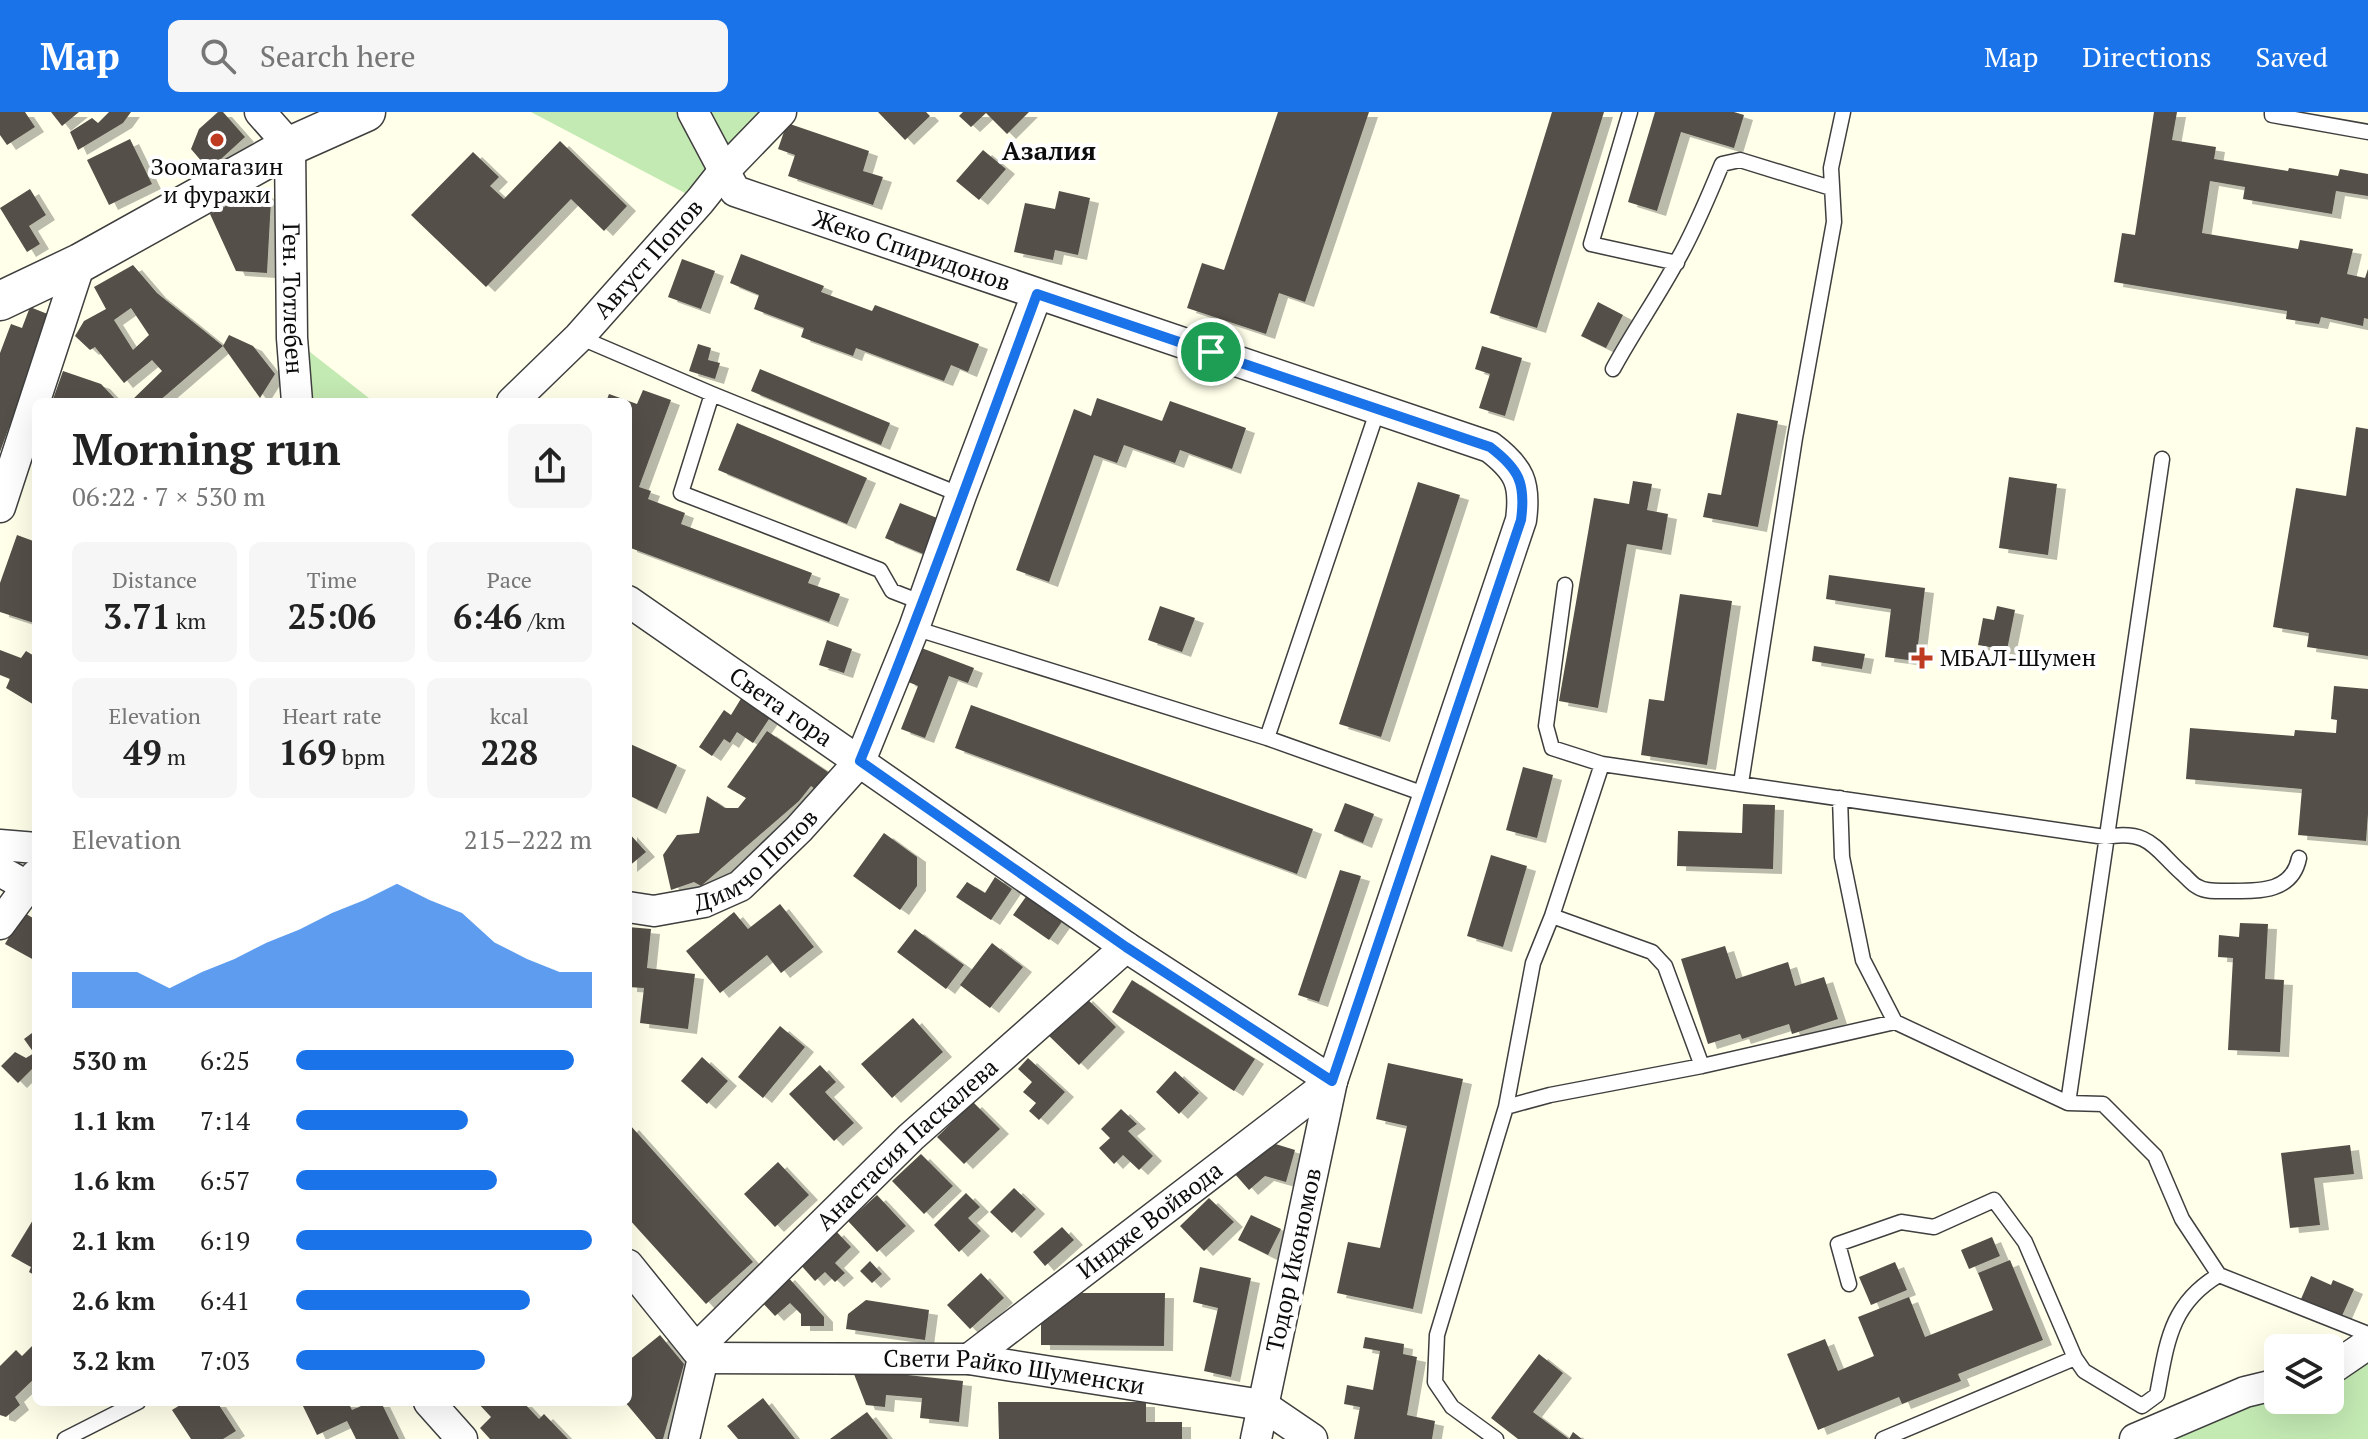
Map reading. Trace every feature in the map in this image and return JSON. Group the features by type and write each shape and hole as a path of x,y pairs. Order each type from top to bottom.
{"street":[{"path":"260,112 290,146"},
{"path":"0,301 80,263 290,146 366,112"},
{"name":"Жеко Спиридонов","path":"693,112 735,191 1490,447"},
{"name":"Август Попов","path":"516,398 579,337 723,172 781,112"},
{"name":"Ген. Тотлебен","path":"290,146 292,338 297,398"},
{"path":"36,398 80,263"},
{"name":"Димчо Попов","path":"632,908 654,911 704,902 740,886 799,829 860,761 919,615 1037,294"},
{"path":"0,507 32,409"},
{"name":"Тодор Икономов","path":"1256,1439 1332,1081 1521,520 1524,499 1520,479 1509,461 1490,447"},
{"name":"Света гора","path":"632,604 1126,947 1332,1081"},
{"path":"0,845 32,848"},
{"path":"0,871 32,883"},
{"path":"0,924 32,884"},
{"name":"Анастасия Паскалева","path":"699,1354 911,1137 1126,947"},
{"name":"Индже Войвода","path":"969,1359 1332,1081"},
{"path":"632,1270 699,1354 684,1439"},
{"path":"2344,1360 2368,1344"},
{"name":"Свети Райко Шуменски","path":"699,1354 969,1359 1262,1405 1312,1439"},
{"path":"2135,1439 2245,1392 2264,1387"},
{"path":"433,1406 462,1439"}],"lane":[{"path":"1630,112 1591,244 1677,263"},
{"path":"1741,783 1795,438 1834,222 1831,168 1843,112"},
{"path":"2272,112 2272,115 2368,132"},
{"path":"1613,369 1677,263 1722,164 1740,160 1831,188"},
{"path":"579,337 961,495"},
{"path":"712,394 681,493 880,570 892,591 919,615 1430,796"},
{"path":"1267,738 1378,409"},
{"path":"2068,1103 2162,459"},
{"path":"1565,585 1546,726 1552,748 1602,764 2105,837 2124,834 2151,841 2199,889 2261,891 2283,883 2296,872 2299,858"},
{"path":"1496,1439 1452,1407 1435,1382 1437,1335 1506,1107 1533,963 1552,916 1602,764"},
{"path":"1840,798 1842,857 1863,960 1895,1022 2068,1103 2103,1104 2155,1156 2182,1219 2219,1275 2368,1334"},
{"path":"1552,916 1652,952 1665,966 1702,1066"},
{"path":"1506,1107 1895,1022"},
{"path":"1849,1284 1838,1244 1901,1222 1934,1227 1994,1200 2025,1242 2075,1358 2084,1371 2142,1406 2157,1395 2170,1328 2199,1287 2219,1275"},
{"path":"1883,1439 2075,1358"},
{"path":"104,1418 111,1406"},
{"path":"65,1439 130,1406"}],"green space":[{"path":"531,112 781,112 700,201"},
{"path":"292,338 369,398 297,398"},
{"path":"2368,1344 2368,1439 2135,1439 2264,1389 2264,1414 2344,1414 2344,1360"}],"building":[{"path":"0,112 25,112 35,127 7,145 0,135"},
{"path":"51,112 79,112 62,126"},
{"path":"109,112 131,112 123,123 78,150 70,132 92,118 98,123"},
{"path":"218,112 223,112 245,137 209,170 191,149 199,129"},
{"path":"878,112 926,112 930,116 905,140"},
{"path":"963,112 1029,112 1007,134 986,113 971,127 959,116"},
{"path":"1278,112 1369,112 1305,302 1279,293 1266,334 1187,308 1202,263 1224,270"},
{"path":"1552,112 1604,112 1537,328 1490,313"},
{"path":"1655,112 1734,112 1744,115 1734,148 1681,132 1657,211 1628,202"},
{"path":"2154,112 2177,112 2172,140 2216,147 2214,159 2338,176 2340,169 2368,174 2368,196 2336,191 2332,214 2243,199 2245,187 2210,181 2202,233 2298,249 2300,240 2353,249 2347,274 2365,278 2368,269 2368,319 2364,318 2363,326 2321,317 2319,324 2286,319 2287,311 2114,282 2122,233 2135,235"},
{"path":"787,123 869,151 863,171 883,177 873,205 788,176 795,155 778,149"},
{"path":"130,139 152,184 109,205 87,160"},
{"path":"560,141 627,206 604,231 571,199 486,287 411,215 473,152 499,177 490,186 504,199"},
{"path":"983,150 1006,169 979,200 956,181"},
{"path":"30,189 46,215 29,226 40,244 27,252 0,208"},
{"path":"259,189 271,200 267,273 236,271 210,214"},
{"path":"1059,191 1090,198 1078,255 1055,250 1053,260 1014,252 1025,203 1055,209"},
{"path":"741,254 824,286 821,292 872,311 875,305 979,344 968,372 951,365 944,381 856,348 853,356 801,337 804,328 754,309 759,295 730,283"},
{"path":"682,259 715,271 701,309 668,297"},
{"path":"133,265 157,293 223,346 163,398 134,398 162,371 152,360 124,383 95,347 90,350 75,336 84,321 106,309 94,287","holes":["131,308 149,335 133,350 114,320"]},
{"path":"1598,302 1623,315 1606,348 1581,336"},
{"path":"30,307 50,315 0,452 0,353 11,324 22,328"},
{"path":"229,335 253,346 275,374 260,398 223,346"},
{"path":"698,344 711,348 708,360 720,363 715,379 689,371"},
{"path":"1482,346 1522,358 1505,416 1479,408 1490,374 1475,369"},
{"path":"760,369 890,423 881,445 751,391"},
{"path":"63,371 101,384 114,398 53,398"},
{"path":"643,390 671,400 639,487 651,491 648,499 685,513 681,524 812,573 808,583 840,594 829,622 632,548 632,402 637,404"},
{"path":"1097,398 1162,421 1170,401 1246,428 1232,469 1180,450 1175,463 1124,445 1117,463 1094,455 1049,582 1016,570 1074,409 1091,416"},
{"path":"1737,413 1778,421 1758,527 1703,517 1708,493 1721,495"},
{"path":"737,423 867,478 847,524 718,470"},
{"path":"2356,427 2368,429 2368,656 2307,647 2309,633 2273,627 2296,488 2346,496"},
{"path":"2009,477 2057,484 2048,555 1999,548"},
{"path":"1633,481 1652,484 1647,510 1668,514 1662,550 1627,544 1598,708 1559,701 1594,498 1629,504"},
{"path":"1418,482 1460,495 1381,737 1339,724"},
{"path":"900,503 942,520 928,556 885,538"},
{"path":"17,535 32,541 32,622 0,612 0,583"},
{"path":"1829,575 1925,588 1916,661 1885,657 1891,609 1826,599"},
{"path":"1680,594 1732,601 1707,765 1641,755 1649,699 1664,701"},
{"path":"1160,606 1195,618 1182,652 1148,640"},
{"path":"1997,606 2015,610 2007,650 1978,645 1983,618 1994,620"},
{"path":"827,640 852,649 844,673 819,665"},
{"path":"1814,646 1865,654 1862,669 1812,661"},
{"path":"919,647 974,668 968,683 949,676 925,738 901,729 918,686 906,681"},
{"path":"0,650 21,658 26,651 32,655 32,704 6,688 10,679 0,675"},
{"path":"2334,686 2368,689 2366,841 2298,835 2302,789 2186,779 2190,728 2294,736 2295,730 2336,733 2337,720 2331,719"},
{"path":"742,697 771,716 753,743 737,732 730,743 724,739 712,756 699,747 724,710 731,715"},
{"path":"971,705 1313,829 1297,874 955,748"},
{"path":"767,731 828,772 815,789 811,786 799,801 701,886 694,882 671,890 663,855 677,835 699,833 707,796 725,808 738,808 746,798 727,787"},
{"path":"632,745 677,765 657,809 632,797"},
{"path":"1523,767 1553,775 1537,838 1506,830"},
{"path":"1345,803 1374,814 1363,843 1334,831"},
{"path":"1743,804 1775,805 1773,869 1677,866 1678,831 1742,833"},
{"path":"884,833 917,857 917,886 900,910 853,876"},
{"path":"632,836 646,852 632,864"},
{"path":"1491,855 1527,866 1503,947 1467,936"},
{"path":"1340,870 1361,876 1319,1002 1298,995"},
{"path":"995,877 1012,889 991,920 956,897 967,882 985,893"},
{"path":"1030,891 1066,916 1049,940 1013,915"},
{"path":"780,904 814,947 781,973 767,955 720,993 686,951 734,912 748,929"},
{"path":"23,912 32,918 32,959 5,944"},
{"path":"2240,923 2268,924 2265,979 2284,980 2280,1052 2228,1050 2233,958 2218,957 2219,935 2239,937"},
{"path":"632,927 651,929 647,968 695,974 688,1029 640,1023 644,988 632,987"},
{"path":"915,929 964,965 946,989 897,952"},
{"path":"992,943 1023,967 990,1008 960,985"},
{"path":"1725,946 1736,979 1788,962 1795,986 1824,977 1838,1019 1792,1034 1789,1024 1742,1039 1740,1034 1708,1044 1681,959"},
{"path":"1132,980 1255,1059 1234,1091 1112,1012"},
{"path":"1084,996 1116,1027 1079,1065 1047,1034"},
{"path":"913,1018 943,1052 892,1098 861,1064"},
{"path":"780,1026 805,1047 763,1098 738,1077"},
{"path":"32,1033 32,1050 24,1039"},
{"path":"15,1052 26,1058 32,1054 32,1069 18,1083 1,1066"},
{"path":"702,1057 728,1081 707,1104 681,1081"},
{"path":"1028,1058 1065,1092 1039,1120 1029,1111 1036,1103 1023,1092 1032,1082 1018,1069"},
{"path":"1388,1063 1463,1079 1413,1309 1337,1293 1348,1242 1380,1248 1407,1126 1376,1119"},
{"path":"820,1065 836,1082 825,1092 854,1123 834,1141 789,1094"},
{"path":"1175,1071 1199,1093 1179,1114 1156,1092"},
{"path":"973,1102 1000,1129 964,1164 937,1137"},
{"path":"1121,1109 1137,1124 1128,1131 1153,1156 1139,1170 1123,1155 1114,1164 1099,1148 1110,1138 1101,1129"},
{"path":"632,1127 753,1262 706,1304 632,1222"},
{"path":"1269,1142 1295,1150 1286,1182 1265,1176 1249,1190 1234,1173"},
{"path":"2350,1145 2354,1174 2314,1178 2320,1225 2290,1228 2281,1153"},
{"path":"921,1154 953,1186 924,1214 892,1181"},
{"path":"778,1162 809,1195 775,1227 744,1194"},
{"path":"1014,1188 1036,1209 1012,1233 990,1212"},
{"path":"966,1193 980,1207 968,1218 981,1231 959,1252 934,1225"},
{"path":"877,1195 906,1226 877,1252 848,1221"},
{"path":"1209,1198 1234,1222 1204,1251 1180,1226"},
{"path":"1251,1215 1281,1229 1268,1255 1238,1240"},
{"path":"32,1222 32,1274 29,1272 31,1267 11,1256"},
{"path":"1062,1227 1074,1240 1045,1266 1033,1252"},
{"path":"835,1230 851,1247 835,1263 845,1273 835,1282 825,1272 815,1281 799,1263"},
{"path":"1992,1237 2000,1256 1969,1269 1961,1250"},
{"path":"2010,1260 2043,1340 1958,1374 1961,1381 1902,1404 1899,1397 1818,1430 1787,1354 1825,1339 1838,1371 1874,1356 1858,1317 1909,1297 1925,1337 1993,1310 1978,1273"},
{"path":"870,1261 882,1274 872,1283 860,1271"},
{"path":"1895,1262 1907,1290 1871,1305 1859,1277"},
{"path":"1200,1267 1251,1278 1231,1377 1204,1371 1218,1308 1193,1302"},
{"path":"981,1273 1004,1298 970,1329 947,1305"},
{"path":"786,1275 824,1317 824,1326 801,1326 801,1314 790,1303 775,1316 759,1299"},
{"path":"2311,1276 2331,1285 2333,1280 2354,1289 2341,1318 2301,1299"},
{"path":"1075,1293 1165,1293 1164,1346 1041,1345 1041,1318"},
{"path":"866,1300 929,1310 925,1340 846,1329 848,1314"},
{"path":"660,1335 684,1364 663,1439 656,1439 628,1406 632,1406 632,1358"},
{"path":"1365,1337 1404,1344 1403,1354 1417,1357 1407,1415 1435,1421 1432,1439 1354,1439 1360,1407 1344,1404 1347,1385 1373,1390 1380,1351 1363,1348"},
{"path":"32,1346 32,1381 15,1397 20,1405 6,1417 0,1415 0,1366 16,1350 22,1356"},
{"path":"1539,1354 1563,1373 1533,1412 1569,1439 1518,1439 1491,1418"},
{"path":"852,1369 963,1381 959,1422 920,1418 922,1398 886,1395 885,1407 866,1405"},
{"path":"763,1398 795,1439 738,1439 727,1426"},
{"path":"998,1402 1146,1402 1146,1422 1182,1422 1182,1439 999,1439"},
{"path":"178,1406 220,1406 236,1431 223,1439 191,1439 172,1410"},
{"path":"303,1406 350,1406 352,1410 361,1406 383,1406 399,1439 356,1439 347,1421 317,1435"},
{"path":"481,1406 527,1406 539,1419 544,1414 568,1439 490,1439 480,1428 491,1417"},
{"path":"867,1412 888,1439 830,1439"},
{"path":"1573,1432 1582,1439 1569,1439"}],"place":[{"name":"Зоомагазин и фуражи","path":"217,140"},
{"name":"МБАЛ-Шумен","path":"1922,658"}],"district":[{"name":"Азалия","path":"1049,151"}],"route":[{"path":"1037,294 1211,352 1490,447 1509,461 1520,479 1524,499 1521,520 1430,796 1332,1081 1126,947 860,761 914,628 1037,294"}]}
